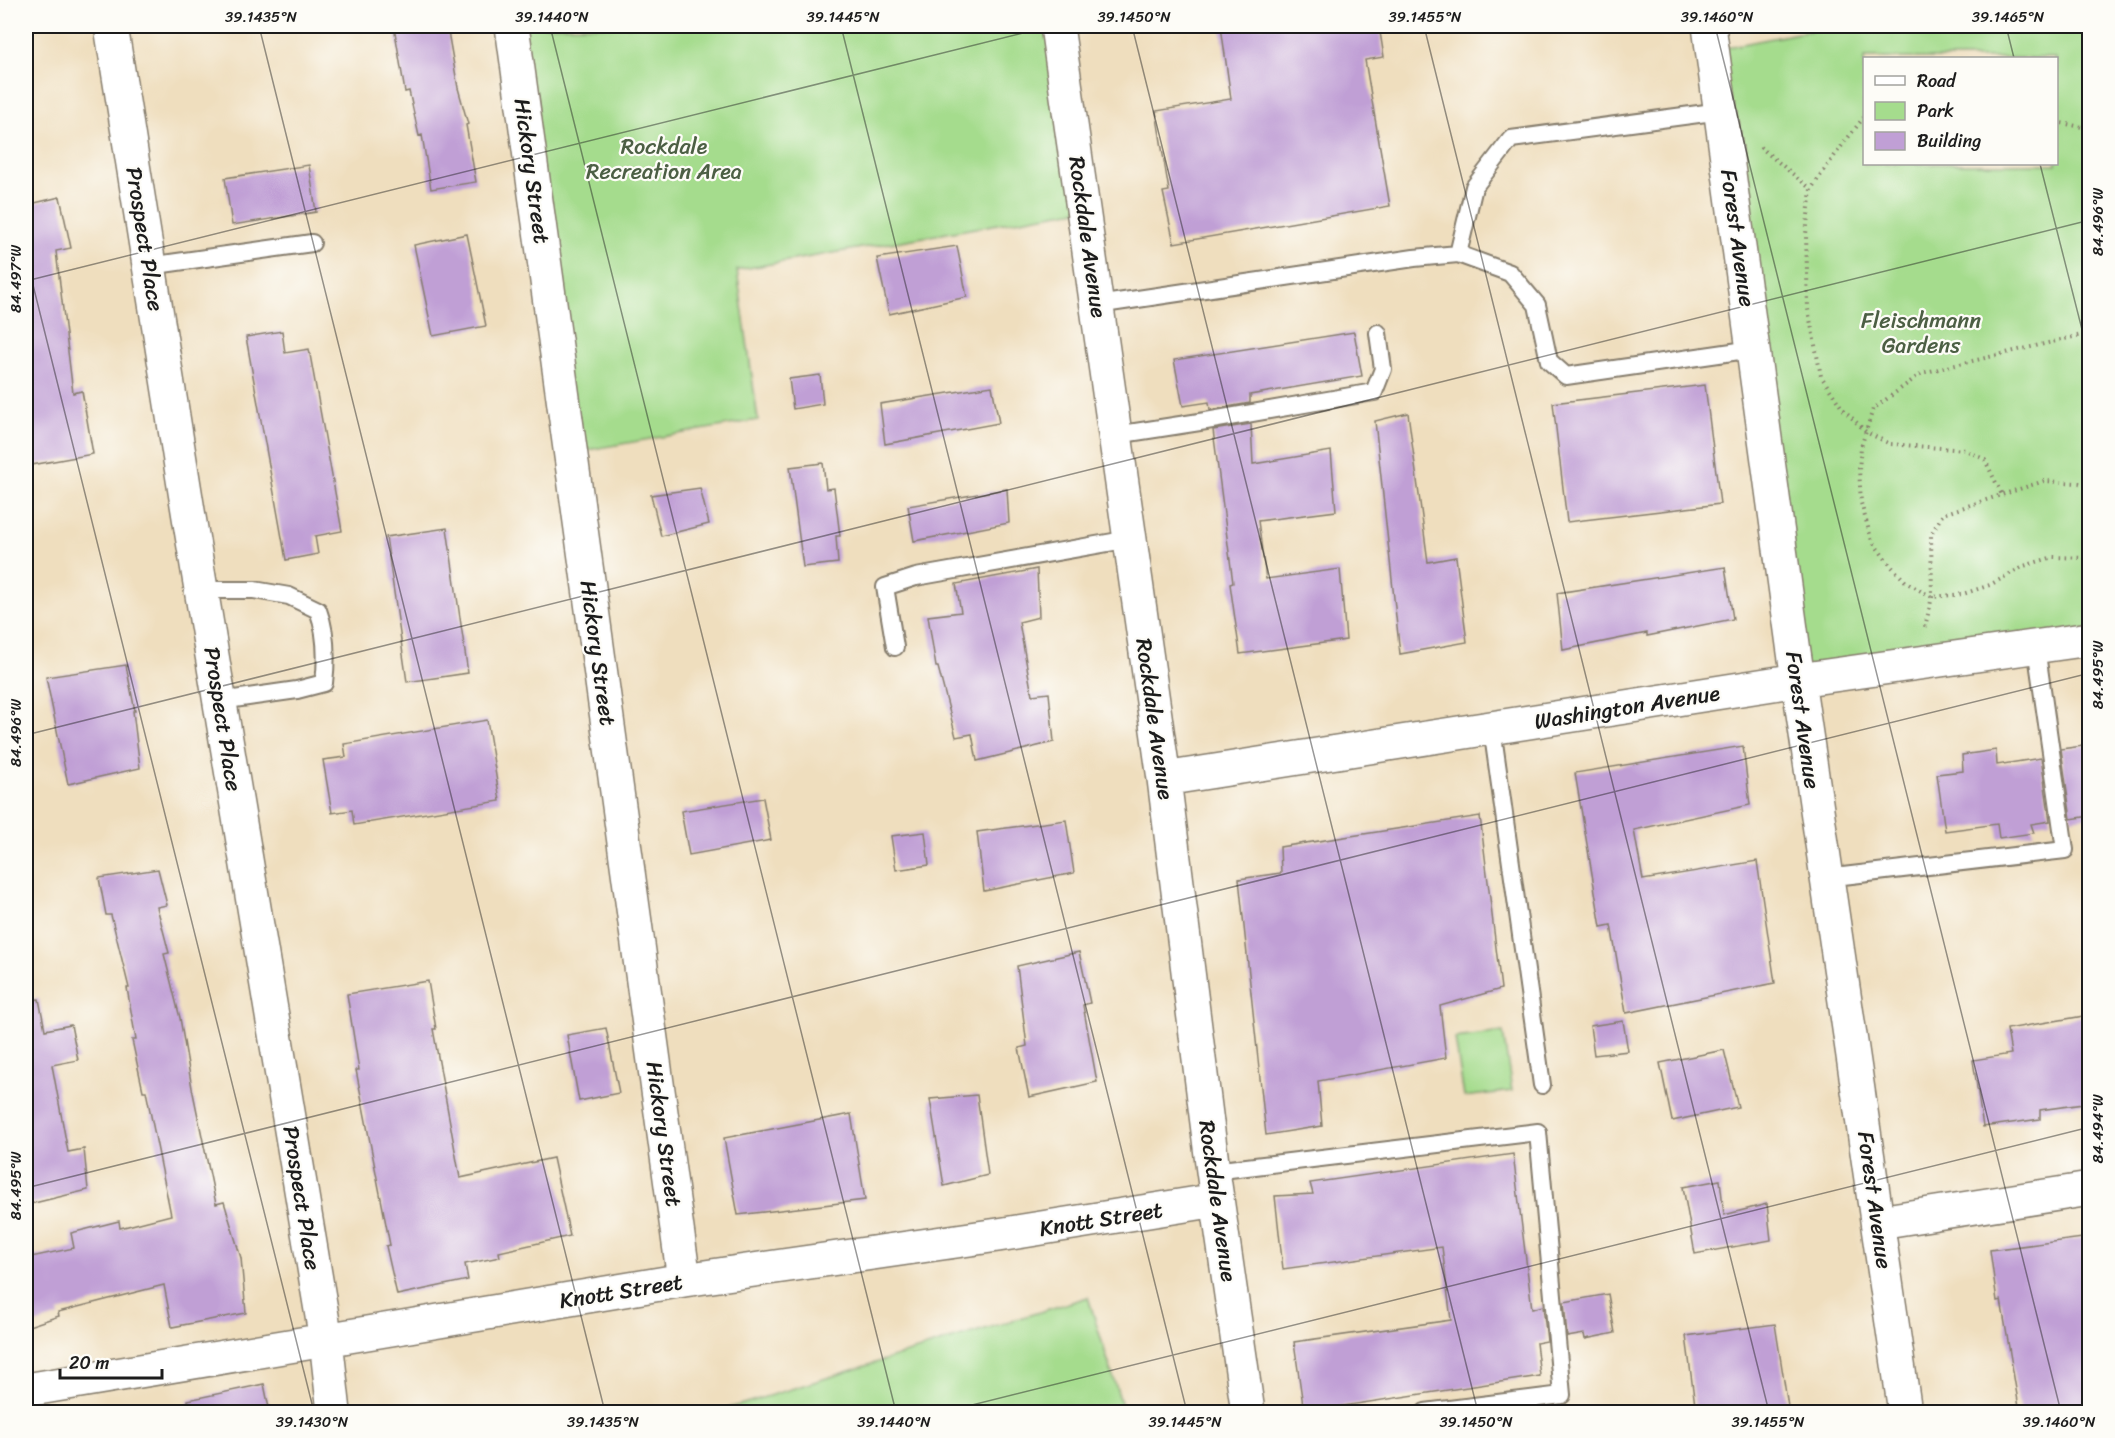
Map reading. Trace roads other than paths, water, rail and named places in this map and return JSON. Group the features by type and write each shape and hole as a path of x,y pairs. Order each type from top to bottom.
{"street":[{"name":"Prospect Place","path":"111,26 326,1340 334,1413"},
{"name":"Hickory Street","path":"512,26 684,1280"},
{"name":"Rockdale Avenue","path":"1057,26 1164,779 1215,1186 1248,1413"},
{"name":"Forest Avenue","path":"1709,26 1798,680 1879,1222 1905,1413"},
{"name":"Washington Avenue","path":"1164,779 1798,680 2090,639"},
{"name":"Knott Street","path":"26,1390 684,1280 986,1237 1215,1186"},
{"path":"1879,1222 2090,1189"}],"lane":[{"path":"1458,254 1474,187 1511,139 1722,122"},
{"path":"149,266 312,243"},
{"path":"1097,305 1414,258 1458,254 1510,273 1538,305 1549,361 1566,376 1753,349"},
{"path":"1116,435 1374,392 1383,369 1378,333"},
{"path":"895,648 885,587 916,577 1130,539"},
{"path":"202,590 254,591 289,596 318,610 323,625 327,658 324,683 297,690 220,701"},
{"path":"1826,878 2065,850 2036,647"},
{"path":"1492,728 1542,1085"},
{"path":"1215,1186 1538,1132 1562,1395 1425,1413"}],"park label":[{"name":"Rockdale Recreation Area","path":"664,158"},
{"name":"Fleischmann Gardens","path":"1921,332"}]}
